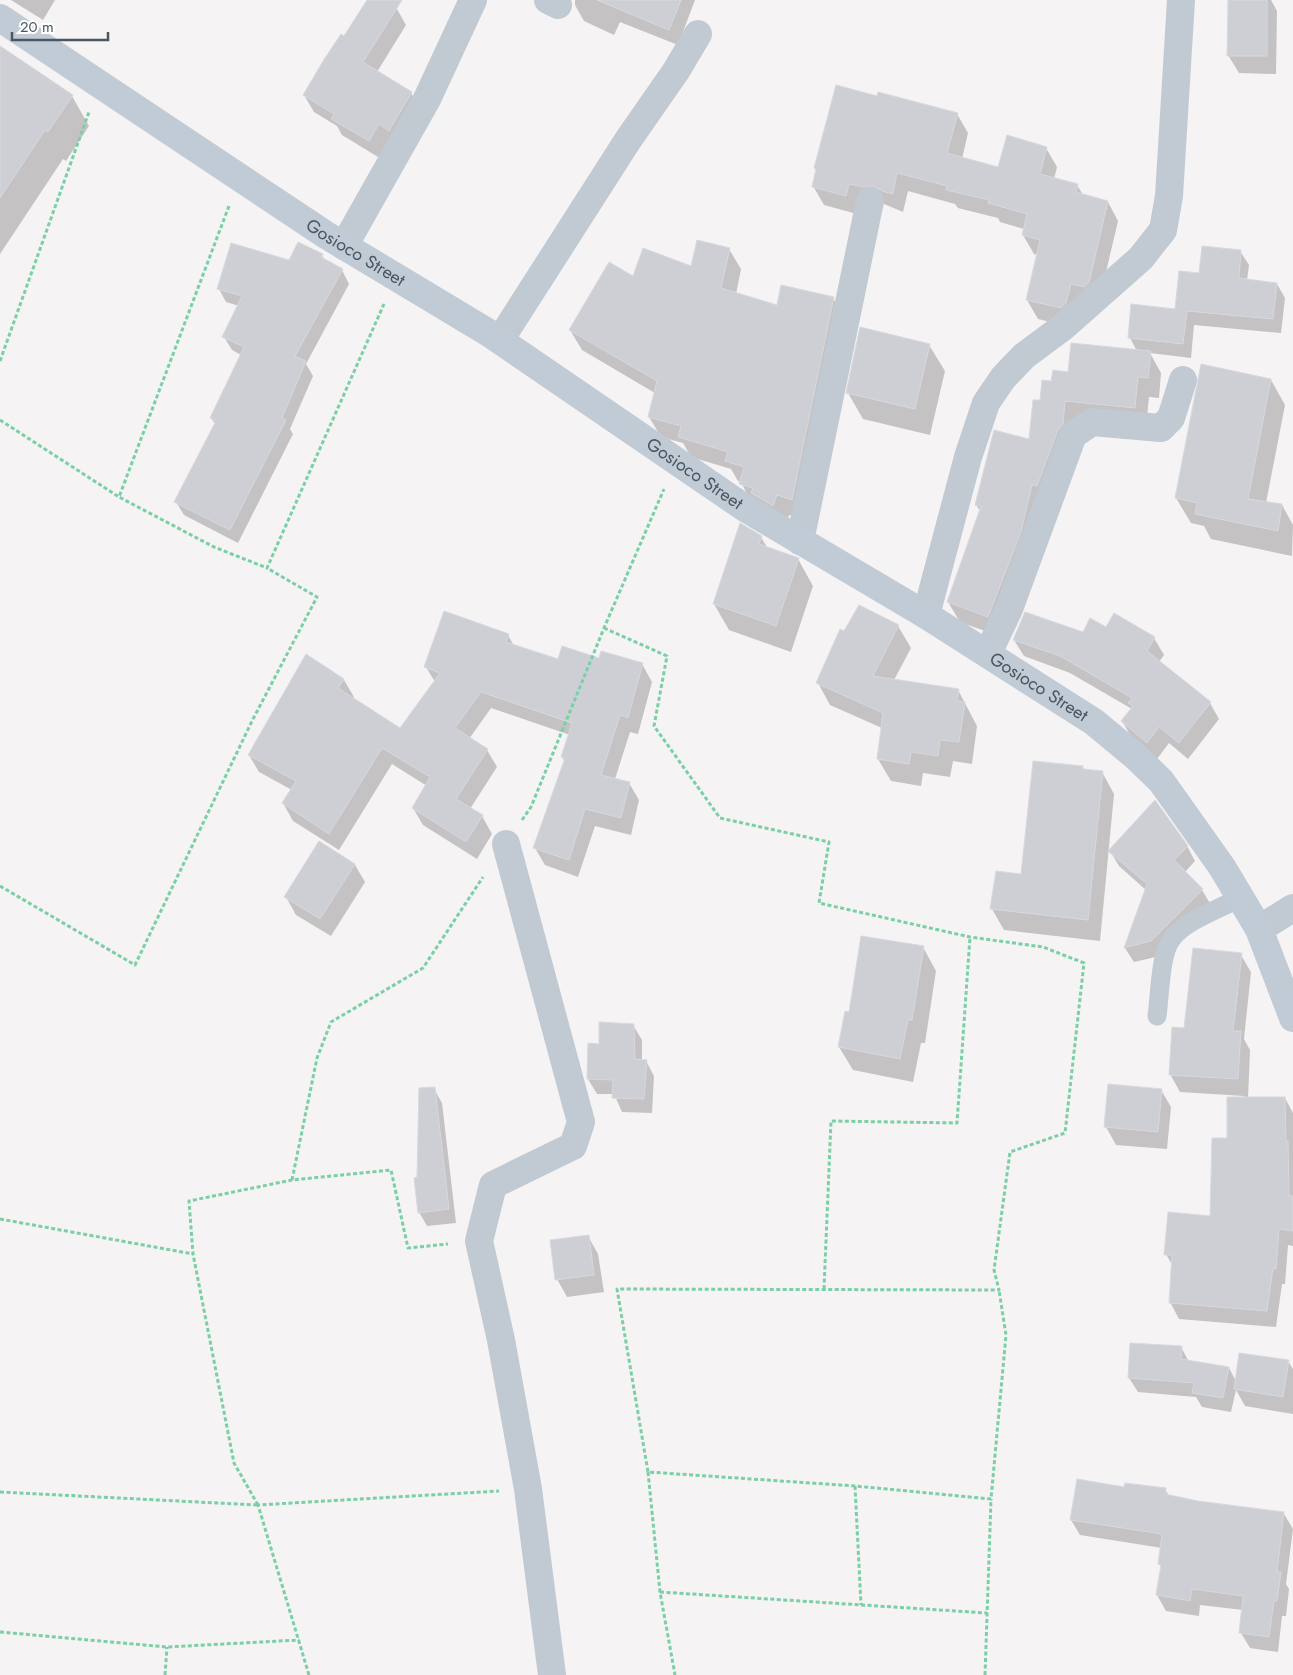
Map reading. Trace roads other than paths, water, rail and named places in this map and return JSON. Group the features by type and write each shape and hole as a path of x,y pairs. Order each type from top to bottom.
{"street":[{"path":"344,246 427,99 473,0"},
{"path":"926,615 968,458 986,403 1003,378 1024,356 1063,327 1141,258 1163,230 1169,196 1181,0"},
{"name":"Gosioco Street","path":"0,18 344,246 500,340 745,508 988,653 1094,722 1155,775 1200,834 1259,930 1293,1018"},
{"path":"500,340 698,34"},
{"path":"800,541 870,201"},
{"path":"988,653 1009,609 1073,435 1092,422 1161,428 1171,418 1183,380"},
{"path":"506,844 581,1122 572,1146 493,1185 479,1241 501,1340 528,1489 552,1675"},
{"path":"1259,930 1293,908"}],"lane":[{"path":"1157,1016 1166,953 1171,940 1185,927 1240,898"}]}
